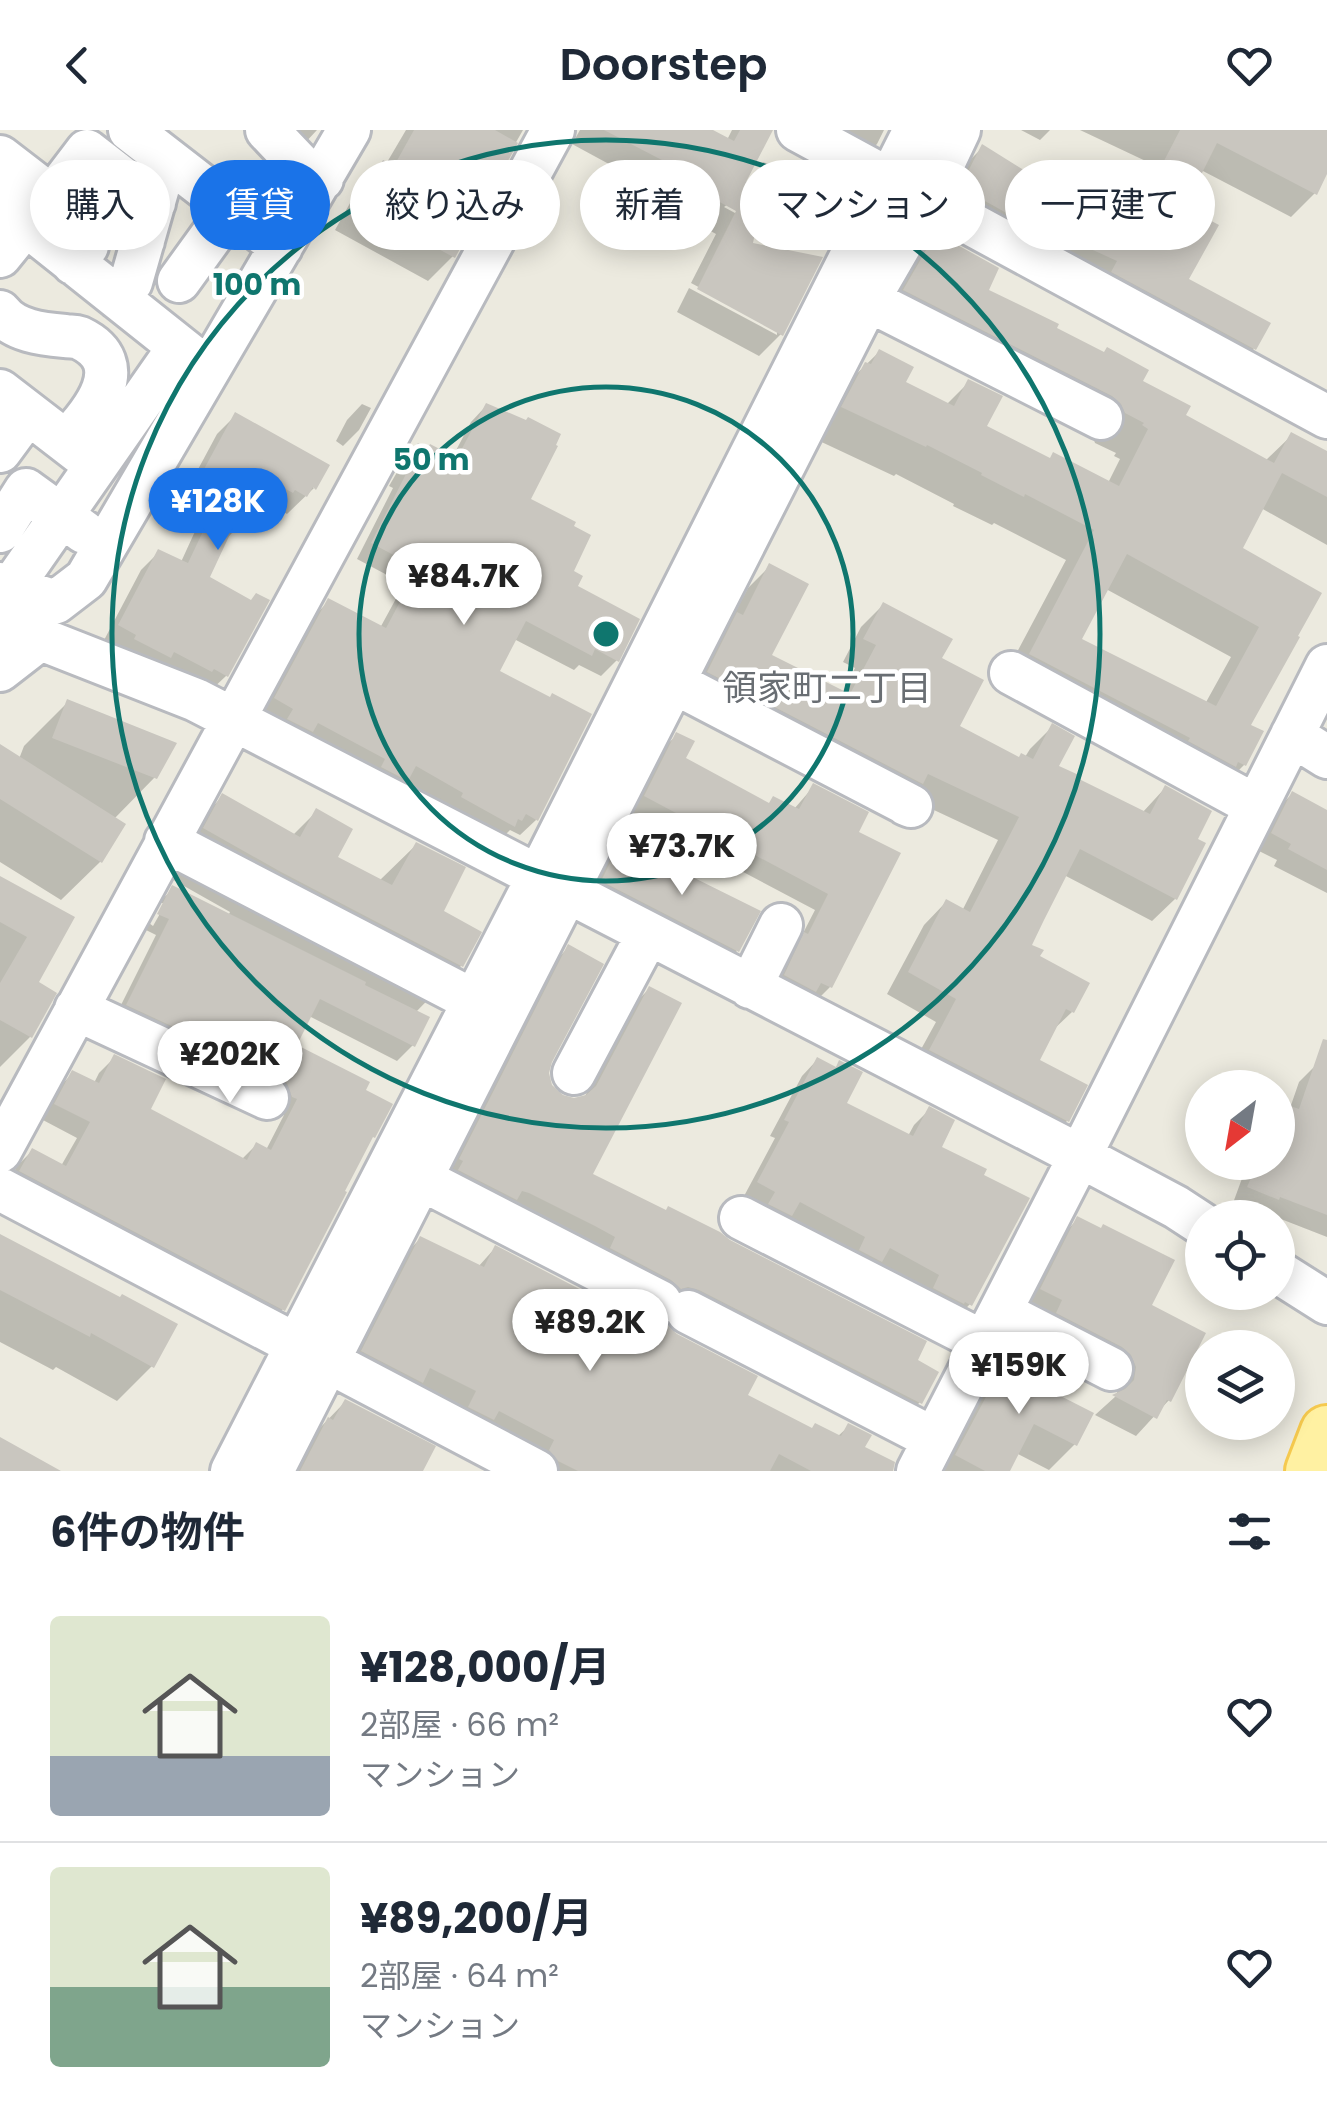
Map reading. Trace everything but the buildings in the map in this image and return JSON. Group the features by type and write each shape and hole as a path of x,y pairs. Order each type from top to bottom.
{"main road":[{"path":"1312,1471 1327,1432"}],"street":[{"path":"0,145 11,130"},
{"path":"130,130 190,177"},
{"path":"267,130 295,160"},
{"path":"330,165 350,130"},
{"path":"0,1151 553,130"},
{"path":"798,130 853,160"},
{"path":"912,160 915,130"},
{"path":"934,160 959,130"},
{"path":"0,157 30,180"},
{"path":"170,169 173,164"},
{"path":"9,228 74,262 194,358"},
{"path":"985,232 1327,418"},
{"path":"74,262 84,250"},
{"path":"118,298 164,250"},
{"path":"81,453 194,358 279,250"},
{"path":"232,1471 313,1354 422,1179 552,884 877,250"},
{"path":"272,1471 313,1354 474,1001 552,884 673,682 868,300 886,250"},
{"path":"868,300 1101,418"},
{"path":"0,312 23,329 78,337 96,350 106,364 105,385 61,516 4,598"},
{"path":"4,598 56,602 86,579 135,495 194,358"},
{"path":"0,451 14,402 135,495"},
{"path":"0,531 26,490 104,547"},
{"path":"4,598 40,639 232,718 1185,1213"},
{"path":"0,670 40,639"},
{"path":"422,1179 674,1307 926,1455 1256,806 1310,746 1327,666"},
{"path":"1011,673 1256,806"},
{"path":"673,682 911,806 906,804"},
{"path":"166,841 474,1001"},
{"path":"750,987 781,925"},
{"path":"574,1073 648,934"},
{"path":"76,1009 267,1098"},
{"path":"0,1189 520,1467"},
{"path":"742,1218 993,1328 1111,1368"},
{"path":"1295,1283 1327,1303"}],"district":[{"name":"領家町二丁目","path":"827,687"}]}
